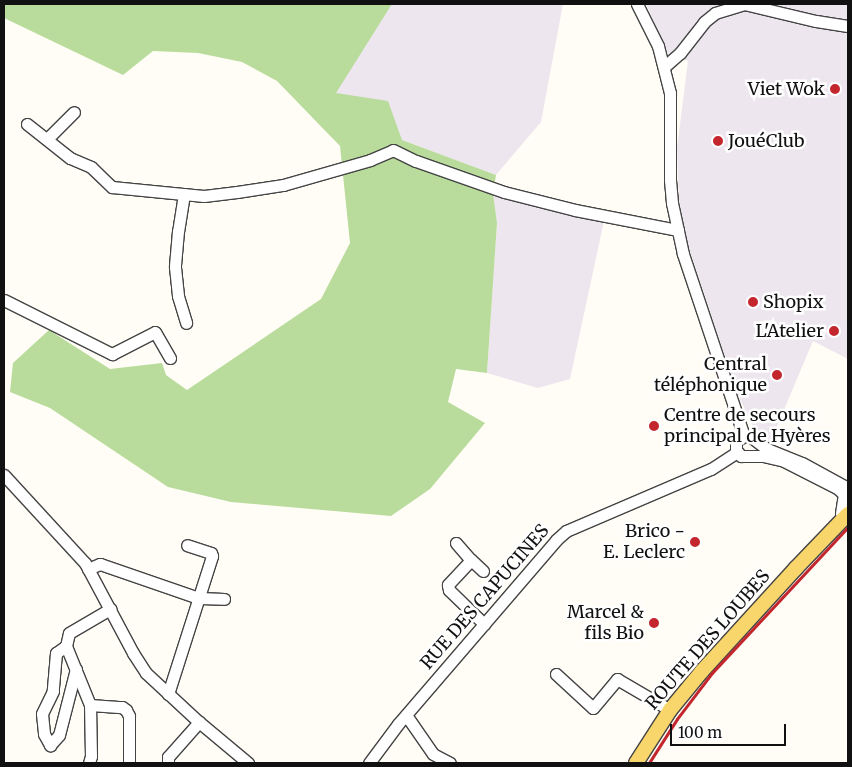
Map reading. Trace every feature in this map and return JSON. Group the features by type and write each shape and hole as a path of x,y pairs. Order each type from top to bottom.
{"main road":[{"name":"ROUTE DES LOUBES","path":"636,763 670,710 719,651 796,568 846,498"}],"street":[{"path":"637,4 665,66 671,111 670,180 683,254 744,436"},
{"path":"665,66 680,53 704,22 715,13 744,4 809,20 848,26"},
{"path":"47,139 74,112"},
{"path":"27,124 70,158 91,167 112,187 204,196 283,185 370,160 393,150 416,162 504,192 575,210 678,230"},
{"path":"184,194 175,267 178,296 186,323"},
{"path":"4,300 112,354 155,332 170,358"},
{"path":"846,498 802,463 767,449 750,436 744,436 736,441 737,452 744,457 764,456 784,461 837,488 846,498"},
{"path":"750,457 756,450 755,440"},
{"name":"RUE DES CAPUCINES","path":"369,763 406,715 566,531 689,479 737,452"},
{"path":"4,475 88,568 133,653 146,673 199,722 248,763"},
{"path":"456,543 483,571"},
{"path":"168,694 212,556 211,553 187,545"},
{"path":"471,560 448,585 449,590 484,624"},
{"path":"88,568 99,564 104,565 199,598 224,599"},
{"path":"89,763 91,756 90,706 66,646 69,633 110,609"},
{"path":"66,646 56,653 53,691 42,714 44,734 50,745 59,735 76,669"},
{"path":"556,674 594,708 617,679 670,710"},
{"path":"90,706 122,707 126,710 129,716 129,763"},
{"path":"406,715 433,754 450,763"},
{"path":"168,763 168,757 199,722"}],"shaded area":[{"path":"392,4 563,4 541,122 496,175 402,140 335,93"},
{"path":"646,4 848,4 848,359 813,341 770,443 755,431 738,395 686,239 679,199 677,148 688,61 668,53"},
{"path":"493,193 604,221 570,379 538,388 487,373 497,223"}],"green space":[{"path":"4,4 392,4 336,93 388,101 402,140 496,175 493,193 497,223 487,373 456,369 448,402 485,423 430,489 391,516 231,502 168,487 50,408 10,392 13,363 49,330 110,369 162,363 166,375 187,390 321,299 350,243 340,146 277,81 242,62 198,53 153,51 123,75 4,18"}],"railway":[{"path":"649,763 677,719 712,673 848,527"}],"place":[{"name":"Viet Wok","path":"835,89"},
{"name":"JouéClub","path":"718,141"},
{"name":"Shopix","path":"753,302"},
{"name":"L'Atelier","path":"834,331"},
{"name":"Central téléphonique","path":"777,375"},
{"name":"Centre de secours principal de Hyères","path":"654,426"},
{"name":"Brico - E. Leclerc","path":"695,542"},
{"name":"Marcel & fils Bio","path":"654,623"}]}
